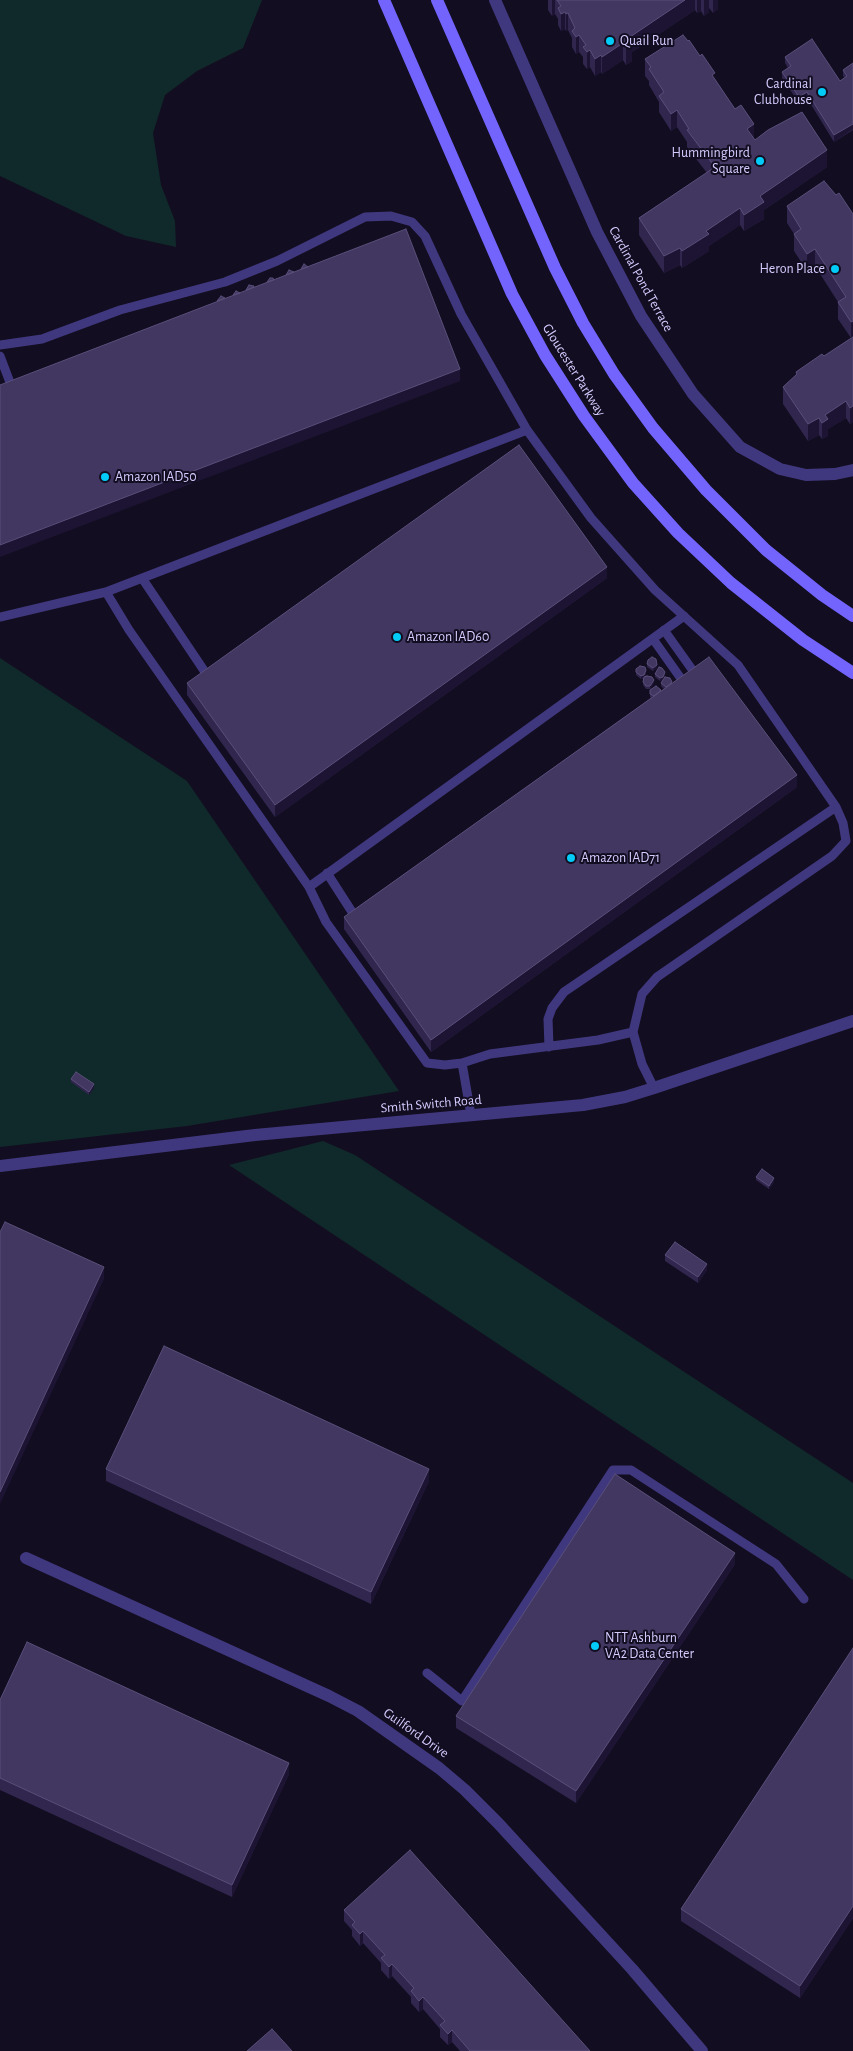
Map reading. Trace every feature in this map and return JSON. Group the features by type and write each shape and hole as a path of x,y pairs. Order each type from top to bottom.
{"main road":[{"name":"Gloucester Parkway","path":"384,0 512,294 545,354 584,416 633,483 685,540 745,595 803,640 853,673"},
{"path":"437,0 555,268 583,323 614,374 654,428 726,510 766,550 822,595 853,616"}],"street":[{"name":"Cardinal Pond Terrace","path":"495,0 597,232 641,316 693,394 740,447 780,469 806,475 835,474 853,470"},
{"name":"Smith Switch Road","path":"0,1166 255,1135 583,1105 625,1097 654,1088 853,1021"},
{"name":"Guilford Drive","path":"26,1558 329,1696 358,1711 439,1768 465,1790 504,1830 632,1969 702,2051"}],"lane":[{"path":"0,345 42,340 120,310 225,282 277,261 364,217 391,216 412,222 425,236 460,314 527,430 591,518 655,590 738,665 836,807 843,823 846,841 832,856 657,977 642,994 633,1032 642,1064 654,1088"},
{"path":"0,356 11,385"},
{"path":"0,617 106,592 527,430"},
{"path":"142,578 207,675"},
{"path":"106,592 129,630 309,887 326,922 427,1064 446,1065 462,1063 490,1054 598,1040 633,1032"},
{"path":"309,887 684,616"},
{"path":"664,630 696,675"},
{"path":"653,639 682,680"},
{"path":"549,1047 548,1019 552,1008 564,992 836,807"},
{"path":"327,873 354,915"},
{"path":"462,1063 471,1115"},
{"path":"427,1673 462,1701 613,1470 631,1470 776,1564 804,1599"}],"green space":[{"path":"0,0 262,0 243,48 197,71 165,95 153,133 161,185 175,221 176,247 126,236 0,176"},
{"path":"0,658 187,781 399,1091 187,1126 0,1147"},
{"path":"323,1141 355,1155 853,1483 853,1580 229,1165"}],"building":[{"path":"557,0 685,0 630,37 629,40 632,44 626,48 623,43 602,57 601,55 595,59 590,50 587,52 583,47 586,45 579,35 576,37 572,31 575,28 568,13 561,14 558,8 561,6"},
{"name":"Hummingbird Square","path":"683,35 689,40 700,56 702,54 715,73 712,75 735,109 741,105 754,124 747,129 755,140 768,130 802,112 827,150 760,196 764,202 744,215 740,208 706,231 709,234 682,251 680,248 664,256 639,218 715,167 687,130 689,129 677,110 671,114 659,96 664,92 649,69 651,67 645,59"},
{"name":"Cardinal Clubhouse","path":"812,39 840,81 847,76 843,70 853,63 853,124 834,135 807,92 799,97 782,72 791,66 785,57"},
{"name":"Heron Place","path":"824,181 836,195 839,193 853,214 853,321 851,322 838,302 846,297 815,249 807,254 794,234 801,229 787,206"},
{"name":"Amazon IAD50","path":"406,229 460,369 0,545 0,385"},
{"path":"249,285 254,287 246,290"},
{"path":"853,337 853,406 850,408 846,401 825,415 828,419 822,423 819,418 808,424 783,387 797,374 796,372 822,354 824,356"},
{"name":"Amazon IAD60","path":"519,445 607,567 275,805 187,683"},
{"path":"652,657 656,659 657,665 653,668 647,664 648,660"},
{"name":"Amazon IAD71","path":"709,657 797,775 431,1040 344,917"},
{"path":"640,666 645,667 646,670 644,675 641,676 636,672 636,669"},
{"path":"659,667 665,672 663,677 660,678 655,674"},
{"path":"644,677 652,677 654,680 650,686 646,686 643,682"},
{"path":"665,677 670,678 672,682 666,687 661,683"},
{"path":"656,686 661,690 654,696 650,694 650,690"},
{"path":"76,1072 94,1084 89,1092 71,1079"},
{"path":"762,1169 774,1178 769,1186 756,1177"},
{"path":"5,1222 104,1267 0,1492 0,1232"},
{"path":"675,1242 707,1264 698,1277 665,1255"},
{"path":"164,1346 429,1469 371,1592 106,1469"},
{"name":"NTT Ashburn VA2 Data Center","path":"615,1474 735,1553 576,1791 456,1716"},
{"path":"27,1642 289,1763 232,1885 0,1778 0,1700"},
{"path":"853,1648 853,1906 800,1986 681,1909"},
{"path":"410,1850 590,2051 470,2051 452,2030 448,2034 440,2025 445,2021 423,1997 419,2001 411,1991 414,1988 392,1964 389,1967 381,1958 385,1955 363,1931 360,1934 352,1925 355,1922 344,1910"},
{"path":"272,2029 292,2051 247,2051"}],"place":[{"name":"Quail Run","path":"610,41"},
{"name":"Cardinal Clubhouse","path":"822,92"},
{"name":"Hummingbird Square","path":"760,161"},
{"name":"Heron Place","path":"835,269"},
{"name":"Amazon IAD50","path":"105,477"},
{"name":"Amazon IAD60","path":"397,637"},
{"name":"Amazon IAD71","path":"571,858"},
{"name":"NTT Ashburn VA2 Data Center","path":"595,1646"}]}
